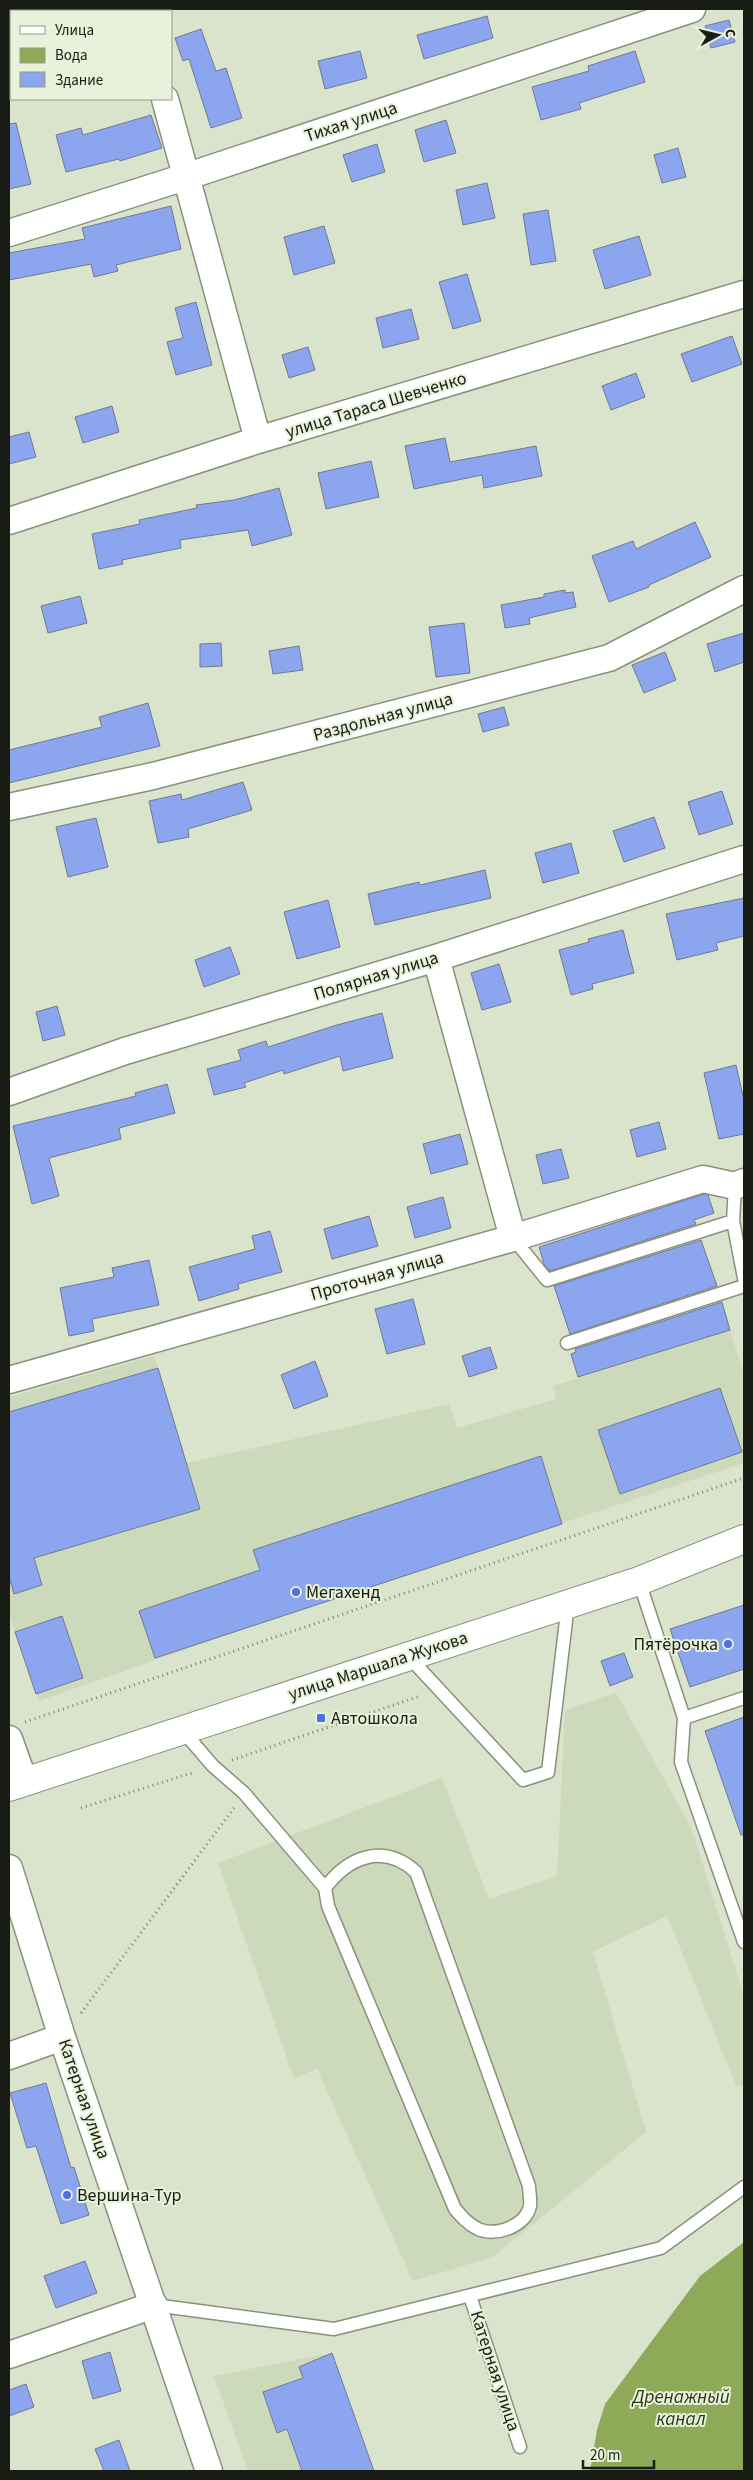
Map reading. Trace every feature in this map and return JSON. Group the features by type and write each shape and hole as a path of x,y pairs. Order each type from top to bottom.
{"main road":[{"name":"улица Маршала Жукова","path":"16,1784 639,1582 744,1539"}],"street":[{"name":"Тихая улица","path":"9,233 185,177 692,9"},
{"path":"165,100 258,440"},
{"name":"улица Тараса Шевченко","path":"9,521 258,440 744,294"},
{"name":"Раздольная улица","path":"9,807 153,776 609,658 744,589"},
{"name":"Полярная улица","path":"9,1092 125,1051 436,958 744,859"},
{"path":"436,958 513,1238"},
{"name":"Проточная улица","path":"9,1380 513,1238 703,1179 739,1184"},
{"path":"9,1739 16,1784"},
{"name":"Катерная улица","path":"9,1868 62,2037 209,2471"},
{"path":"9,2056 62,2037"},
{"path":"9,2355 154,2305"}],"lane":[{"path":"739,1184 733,1221 744,1278"},
{"path":"513,1238 547,1280 733,1221"},
{"path":"567,1343 744,1286"},
{"path":"639,1582 684,1718 681,1762 744,1942"},
{"path":"408,1656 523,1780 548,1772 568,1604"},
{"path":"684,1718 744,1698"},
{"path":"182,1730 213,1766 244,1793 325,1888 328,1906 455,2208 464,2220 480,2230 497,2231 512,2227 523,2218 530,2206 529,2186 416,1872 404,1861 383,1856 363,1858 335,1874 325,1888"},
{"path":"154,2305 334,2330 661,2248 744,2186"},
{"name":"Катерная улица","path":"470,2296 520,2447"}],"path":[{"path":"49,1714 744,1478"},
{"path":"81,1808 213,1766 438,1690"},
{"path":"62,2037 244,1793"}],"shaded area":[{"path":"730,1330 744,1374 744,1463 275,1618 39,1701 9,1615 9,1397 154,1356 187,1463 450,1404 457,1428 556,1399 553,1386"},
{"path":"616,1693 691,1827 744,1996 744,2085 737,2087 667,1916 593,1952 646,2132 493,2257 413,2281 317,2069 294,2078 218,1863 442,1778 489,1899 557,1876 565,1710"},
{"path":"332,2353 374,2471 248,2471 214,2376"}],"water":[{"name":"Дренажный канал","path":"744,2242 744,2471 590,2471 597,2430 605,2404 700,2276"}],"building":[{"path":"487,16 493,38 424,59 417,35"},
{"path":"729,20 735,42 711,48 705,26"},
{"path":"201,29 216,71 226,68 242,118 211,128 189,59 183,61 175,38"},
{"path":"360,51 367,78 325,89 318,61"},
{"path":"635,51 645,82 579,103 581,109 541,120 532,87 589,71 588,66"},
{"path":"151,115 162,148 120,161 119,159 66,172 56,135 81,128 83,135"},
{"path":"446,120 456,153 424,162 415,130"},
{"path":"16,123 31,184 9,189 9,124"},
{"path":"377,144 385,172 352,182 343,155"},
{"path":"678,148 686,177 662,183 654,155"},
{"path":"487,183 495,218 463,225 456,190"},
{"path":"171,206 181,249 116,265 118,271 94,277 91,264 9,280 9,253 85,239 82,228"},
{"path":"548,210 556,261 531,265 523,214"},
{"path":"324,226 335,263 294,275 284,237"},
{"path":"639,236 651,275 605,289 593,250"},
{"path":"467,274 481,321 453,329 439,282"},
{"path":"196,302 212,365 176,375 167,342 183,338 175,308"},
{"path":"411,309 419,339 383,348 376,318"},
{"path":"732,336 742,364 692,382 681,354"},
{"path":"308,347 315,370 289,378 282,355"},
{"path":"636,373 645,397 611,410 602,386"},
{"path":"112,406 119,432 83,443 75,417"},
{"path":"29,432 36,457 9,464 9,437"},
{"path":"445,438 450,462 536,446 542,476 484,488 482,475 414,489 405,446"},
{"path":"371,461 379,497 326,509 318,473"},
{"path":"279,488 292,535 252,546 248,530 180,540 181,548 122,560 123,564 99,569 92,534 140,524 139,520 197,508 196,505 234,500"},
{"path":"695,522 711,557 649,585 649,587 609,602 592,556 633,541 636,549"},
{"path":"565,590 565,593 573,592 576,607 529,618 530,624 505,628 501,605 544,597 544,594"},
{"path":"80,596 87,623 48,633 41,606"},
{"path":"464,623 470,673 436,677 429,627"},
{"path":"744,633 744,662 715,672 707,644"},
{"path":"221,643 222,666 200,667 200,644"},
{"path":"299,646 303,670 273,674 269,651"},
{"path":"665,652 676,680 644,693 632,665"},
{"path":"148,703 160,746 9,783 9,750 102,727 99,717"},
{"path":"504,707 509,725 483,732 478,714"},
{"path":"243,782 252,810 188,829 189,837 158,843 149,801 181,794 182,800"},
{"path":"722,791 733,824 699,835 688,802"},
{"path":"654,817 665,848 624,862 613,831"},
{"path":"96,818 108,867 68,877 56,827"},
{"path":"571,843 579,873 543,883 535,853"},
{"path":"485,870 491,898 375,925 368,894 419,882 420,885"},
{"path":"744,898 744,936 716,943 718,950 677,960 666,914"},
{"path":"328,900 340,947 297,959 284,912"},
{"path":"623,930 634,973 592,984 593,989 571,995 559,950 589,942 588,939"},
{"path":"230,947 240,974 204,987 195,960"},
{"path":"499,964 511,1002 482,1010 471,973"},
{"path":"57,1006 65,1035 43,1041 36,1012"},
{"path":"382,1013 393,1058 343,1071 340,1056 284,1074 283,1070 244,1083 246,1087 214,1095 207,1069 241,1060 238,1050 266,1041 268,1047"},
{"path":"736,1065 744,1100 744,1134 719,1139 704,1073"},
{"path":"167,1084 175,1113 119,1128 121,1139 49,1158 59,1196 32,1204 13,1126 136,1096 135,1093"},
{"path":"659,1122 666,1149 637,1157 630,1130"},
{"path":"460,1134 468,1164 431,1174 423,1144"},
{"path":"561,1149 569,1178 543,1184 536,1155"},
{"path":"704,1194 708,1195 714,1213 694,1220 696,1224 550,1271 544,1264 539,1247"},
{"path":"443,1197 451,1228 415,1238 407,1207"},
{"path":"369,1216 378,1246 332,1259 324,1229"},
{"path":"270,1231 282,1272 238,1284 239,1289 199,1301 189,1267 255,1249 252,1236"},
{"path":"701,1240 717,1286 570,1334 554,1286"},
{"path":"149,1260 159,1305 92,1319 94,1331 69,1336 60,1288 114,1277 112,1268"},
{"path":"413,1299 425,1344 387,1354 375,1309"},
{"path":"722,1302 730,1330 578,1377 571,1354 576,1352 575,1349"},
{"path":"490,1347 497,1368 469,1377 462,1356"},
{"path":"315,1361 328,1396 294,1409 281,1375"},
{"path":"158,1368 200,1509 34,1558 42,1585 14,1594 9,1576 9,1412"},
{"path":"720,1388 742,1452 620,1494 598,1430"},
{"path":"541,1456 562,1524 155,1658 139,1611 260,1570 253,1550"},
{"path":"744,1605 744,1669 690,1687 670,1629"},
{"path":"62,1616 83,1678 36,1694 15,1632"},
{"path":"624,1653 633,1677 610,1686 601,1661"},
{"path":"744,1717 744,1835 741,1835 705,1731"},
{"path":"46,2083 71,2168 74,2167 89,2215 61,2224 36,2146 27,2148 10,2093"},
{"path":"85,2261 97,2293 56,2308 44,2276"},
{"path":"110,2352 121,2391 93,2399 82,2361"},
{"path":"332,2353 374,2471 302,2471 287,2429 277,2433 263,2392 303,2378 299,2367"},
{"path":"26,2384 34,2407 9,2416 9,2390"},
{"path":"119,2440 130,2471 104,2471 95,2449"}],"place":[{"name":"Мегахенд","path":"296,1592"},
{"name":"Пятёрочка","path":"728,1644"},
{"name":"Автошкола","path":"321,1718"},
{"name":"Вершина-Тур","path":"67,2195"}]}
